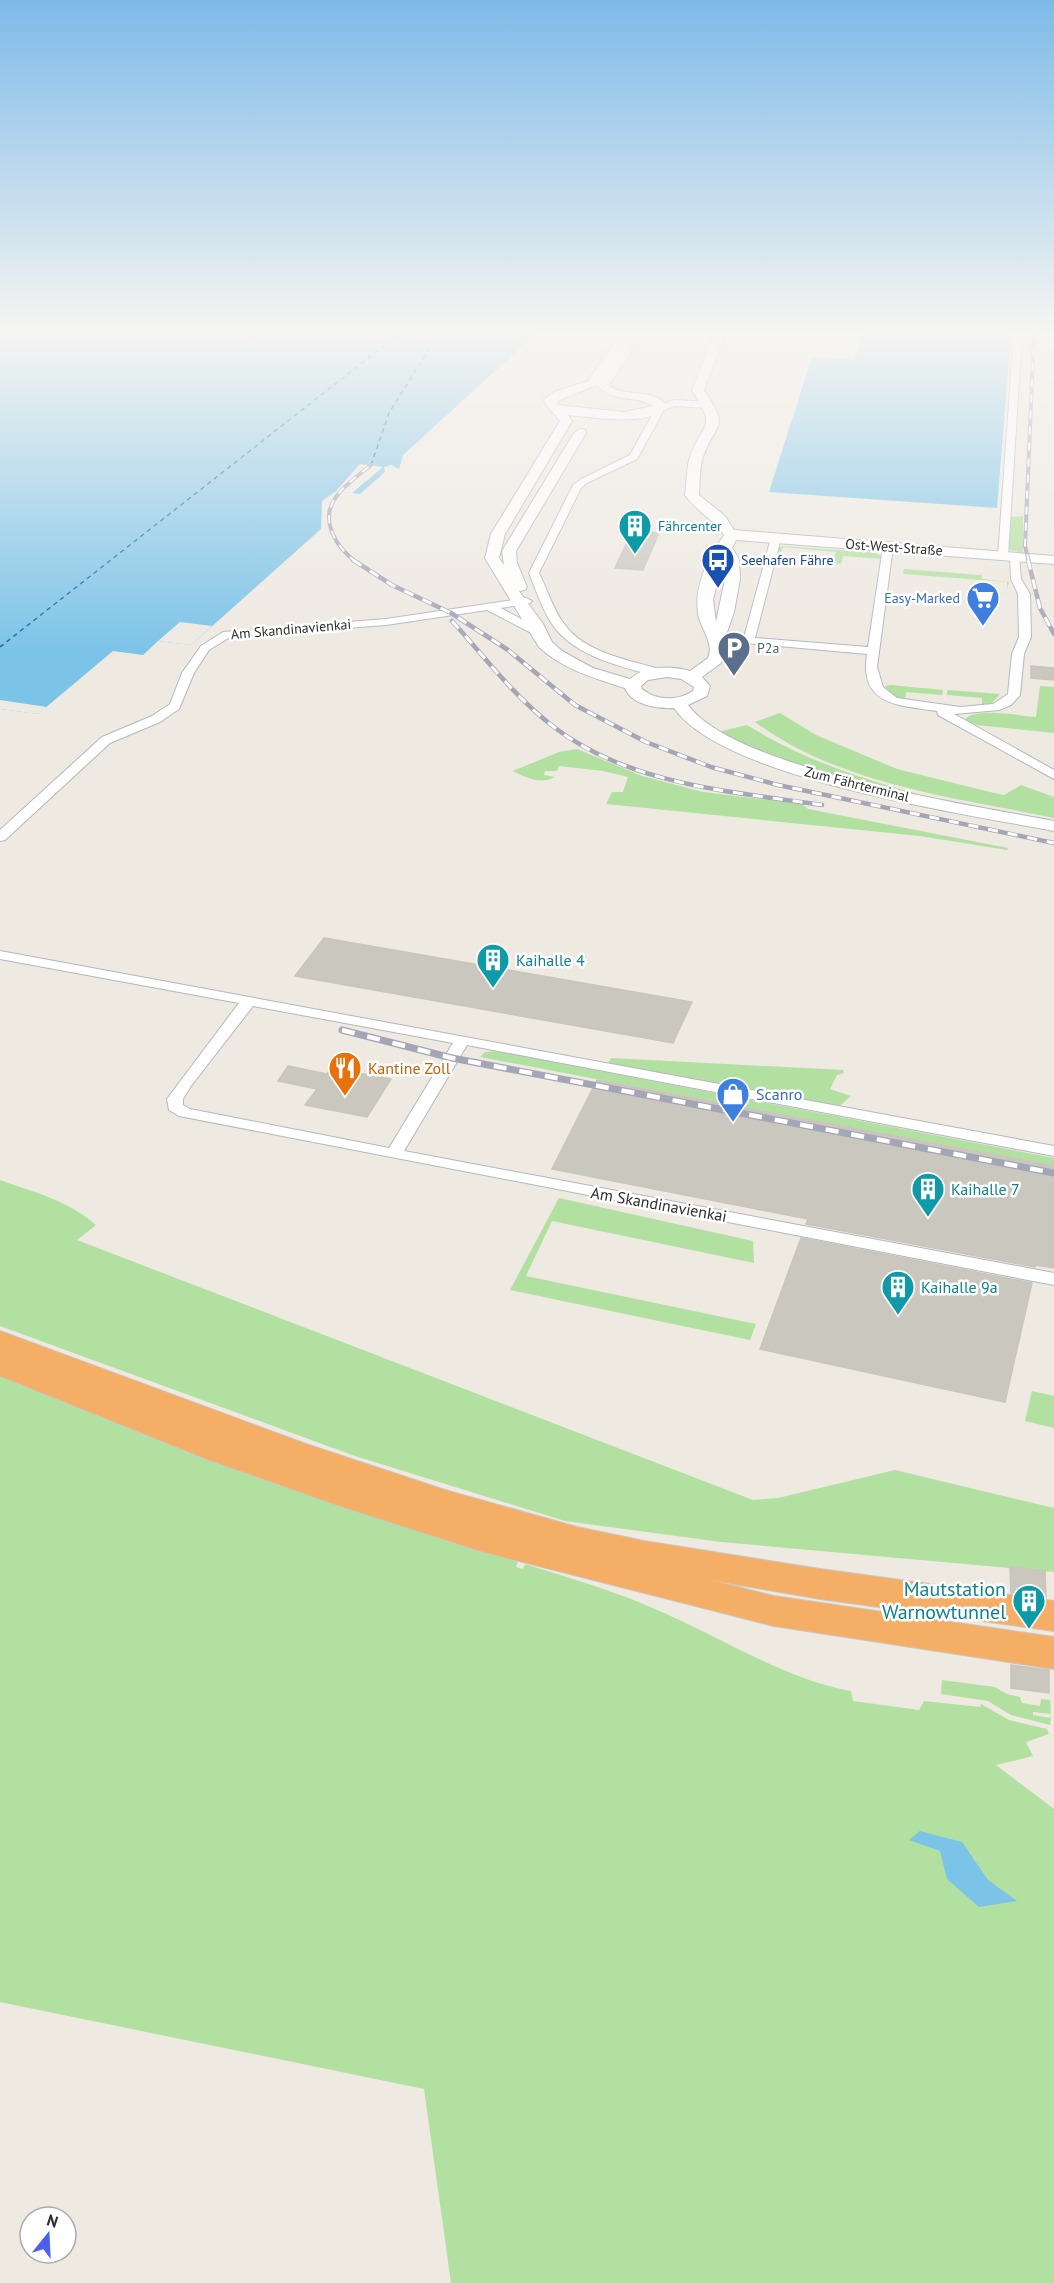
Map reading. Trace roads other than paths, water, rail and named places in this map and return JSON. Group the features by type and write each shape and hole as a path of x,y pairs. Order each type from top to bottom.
{"highway":[{"path":"0,1342 292,1453 438,1501 577,1540 644,1555 820,1584 1054,1616"},
{"path":"0,1363 222,1451 364,1501 480,1537 774,1611 1054,1653"}],"street":[{"path":"555,440 494,543 492,558 536,624 545,644 570,663 587,671 636,681 659,673"},
{"path":"576,440 509,551 510,563 522,602 555,646 598,670 636,681"},
{"path":"636,681 637,694 648,700 678,702 692,699 703,690 700,683 691,677 676,673 659,673 592,652 567,636 535,579 536,567 575,491 584,481 634,457 643,440"},
{"path":"691,677 715,663 718,654 717,640 707,621 705,603 716,557 725,549 726,542 735,536 729,533 720,519 697,502 692,495 696,458 706,440"},
{"path":"888,547 873,651 872,667 878,689 893,701 936,709 977,711 1007,702 1014,695 1018,654 1025,637 1024,594 1016,579 1009,556 1014,440"},
{"name":"Ost-West-Straße","path":"735,536 1054,560"},
{"path":"776,538 749,641 873,651"},
{"path":"717,640 724,622 734,574 732,558 725,549"},
{"name":"Am Skandinavienkai","path":"0,837 106,740 156,719 175,706 188,673 205,648 214,640 227,634 386,622 522,602"},
{"path":"488,606 541,634"},
{"name":"Zum Fährterminal","path":"678,702 692,720 715,736 738,748 799,769 876,790 1054,826"},
{"path":"936,709 1054,775"},
{"path":"0,956 250,1000 1054,1150"},
{"name":"Am Skandinavienkai","path":"250,1000 185,1084 175,1099 175,1107 185,1113 394,1154 1054,1279"},
{"path":"394,1154 463,1040"}],"water":[{"path":"0,440 420,440 403,455 399,469 391,465 384,467 385,472 360,494 336,491 322,501 321,529 191,645 158,641 143,655 113,651 38,714 0,709"},
{"path":"786,440 1002,440 997,508 769,492"},
{"path":"920,1831 962,1842 988,1880 1017,1901 979,1907 947,1879 940,1851 909,1840"}],"railway":[{"path":"1029,440 1025,546 1029,562"},
{"path":"356,562 336,541 329,515 331,506 340,492 371,465"},
{"path":"1028,560 1040,608 1054,634"},
{"path":"356,562 392,585 451,613 508,650 575,705 646,742 711,767 778,785 1054,843"},
{"path":"452,621 536,713 580,744 612,760 645,773 680,782 822,805"},
{"path":"342,1030 452,1058 1054,1173"}],"place":[{"name":"Fährcenter","path":"635,555"},
{"name":"Seehafen Fähre","path":"718,589"},
{"name":"Easy-Marked","path":"983,627"},
{"name":"P2a","path":"734,677"},
{"name":"Kaihalle 4","path":"493,989"},
{"name":"Kantine Zoll","path":"345,1097"},
{"name":"Scanro","path":"733,1123"},
{"name":"Kaihalle 7","path":"928,1218"},
{"name":"Kaihalle 9a","path":"898,1316"},
{"name":"Mautstation Warnowtunnel","path":"1029,1630"}]}
